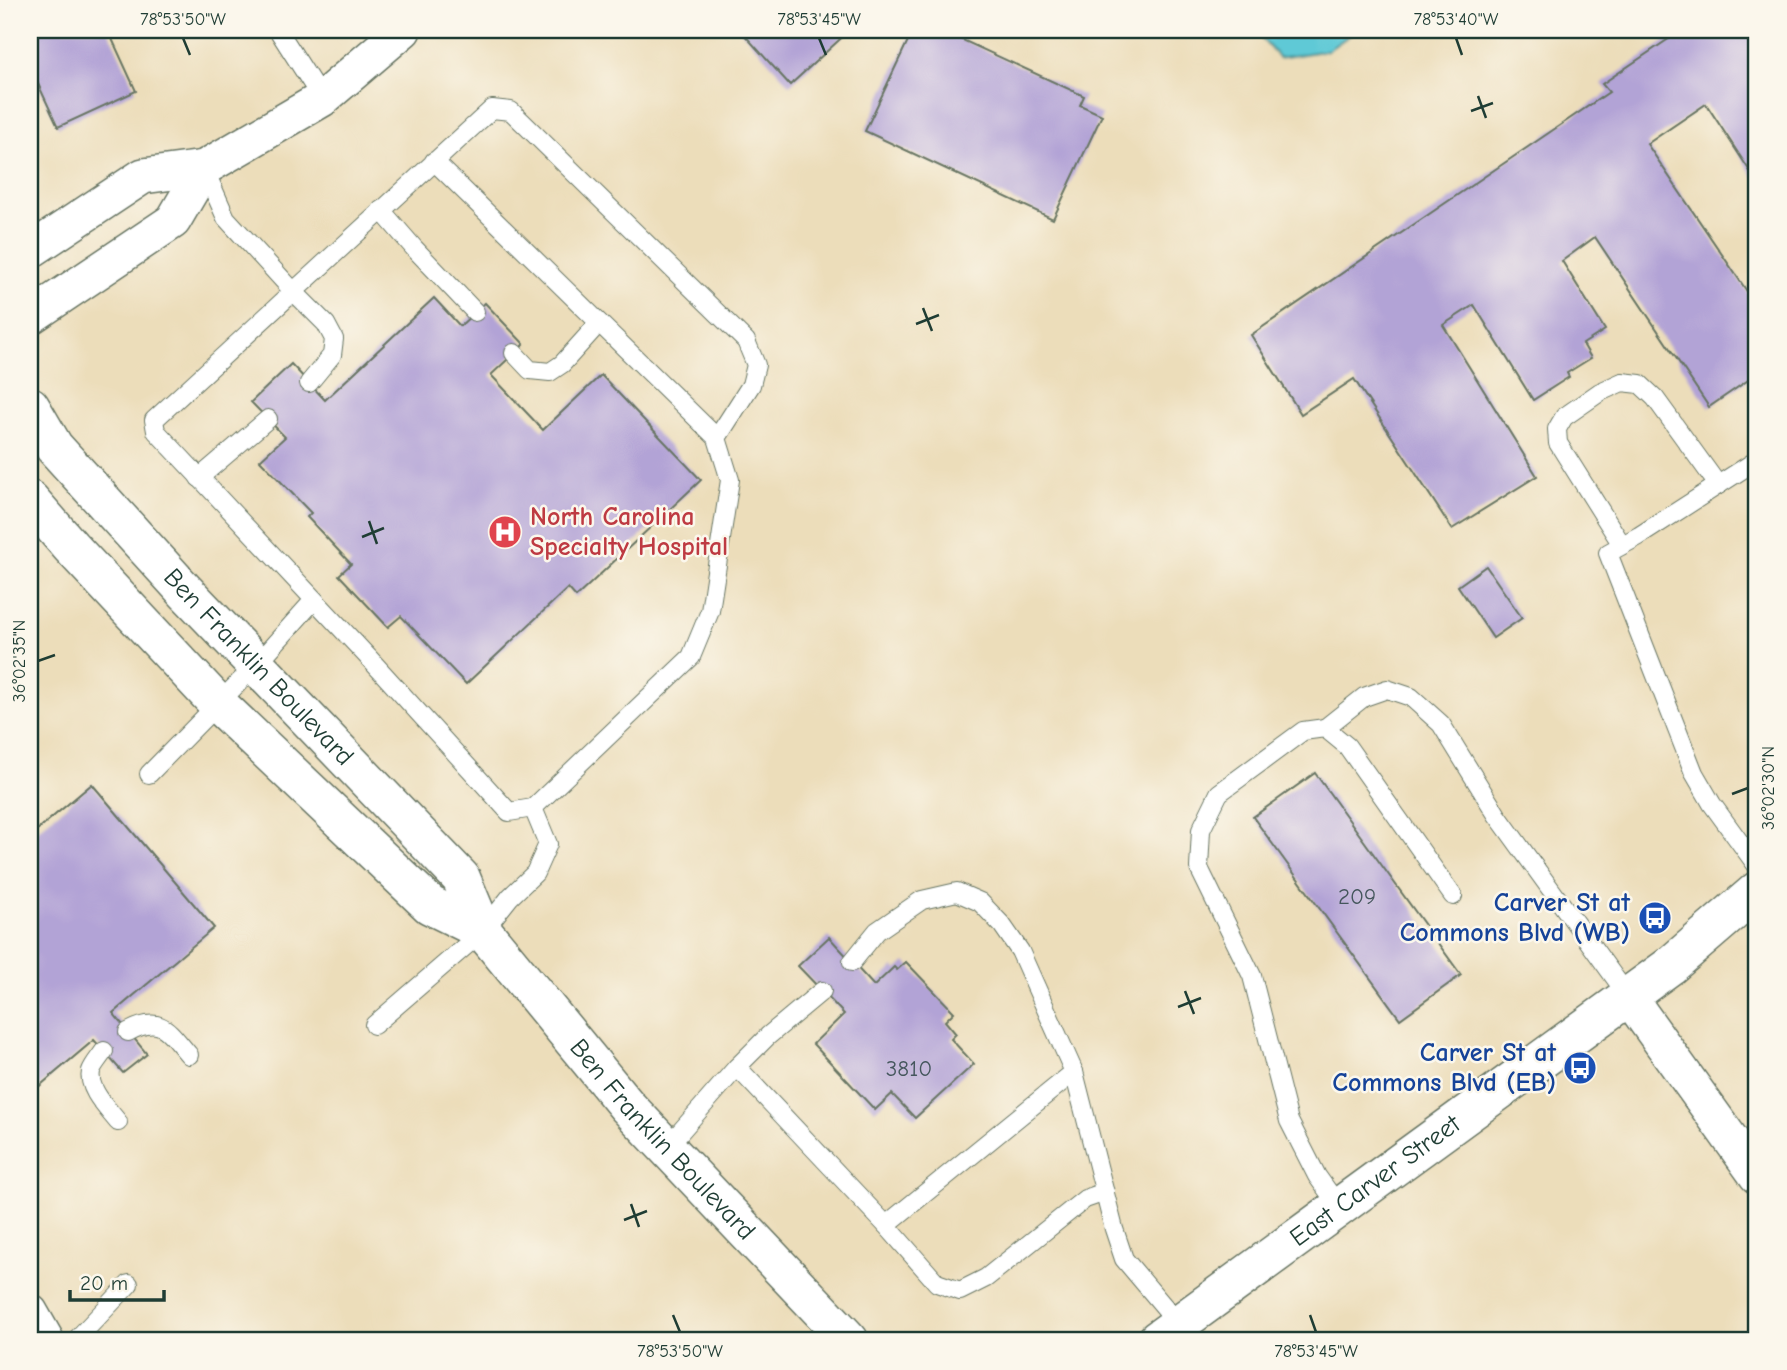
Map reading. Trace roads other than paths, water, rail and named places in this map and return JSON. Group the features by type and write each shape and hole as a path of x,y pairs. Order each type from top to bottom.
{"street":[{"path":"30,251 143,176 204,168 321,99 403,30"},
{"path":"30,317 173,221 204,168"},
{"name":"Ben Franklin Boulevard","path":"30,406 54,447 255,666 461,878 483,930 627,1105 849,1340"},
{"name":"Ben Franklin Boulevard","path":"30,500 218,704 430,905 483,930"},
{"name":"East Carver Street","path":"1167,1332 1670,966 1757,891"},
{"path":"1628,996 1757,1176"},
{"path":"30,1312 46,1340"}],"lane":[{"path":"278,30 321,99"},
{"path":"434,161 717,438 730,480 709,611 691,657 533,808 509,812 156,431 154,420 434,161 492,109 511,111 746,341 756,365 751,386 717,438"},
{"path":"204,168 226,218 326,324 334,339 332,355 309,383"},
{"path":"381,210 475,312"},
{"path":"514,353 530,370 550,372 562,364 599,323"},
{"path":"1622,545 1558,443 1557,429 1564,417 1600,393 1622,382 1640,384 1655,398 1718,485"},
{"path":"200,478 268,419"},
{"path":"1757,460 1608,553 1694,773 1712,804 1757,866"},
{"path":"149,774 255,666 314,600"},
{"path":"1340,1208 1317,1176 1289,1121 1252,976 1199,868 1201,830 1219,793 1303,731 1325,727 1364,697 1387,689 1411,697 1441,724 1497,815 1628,996"},
{"path":"1325,727 1347,746 1453,896"},
{"path":"374,1025 483,930 510,897 536,873 548,844 533,808"},
{"path":"852,962 877,931 922,900 957,892 980,902 1002,925 1020,951 1074,1072 1125,1259 1167,1332"},
{"path":"667,1147 737,1067 768,1036 821,991"},
{"path":"128,1032 144,1024 155,1024 167,1029 189,1055"},
{"path":"104,1051 91,1071 93,1086 99,1099 118,1122"},
{"path":"737,1067 937,1283 960,1291 986,1278 1085,1199 1105,1192"},
{"path":"886,1225 1074,1072"},
{"path":"76,1340 128,1284"}],"water":[{"path":"1261,30 1357,30 1328,50 1279,58 1262,39"}],"place":[{"name":"North Carolina Specialty Hospital","path":"505,532"},
{"name":"Carver St at Commons Blvd (WB)","path":"1655,918"},
{"name":"Carver St at Commons Blvd (EB)","path":"1580,1068"}]}
